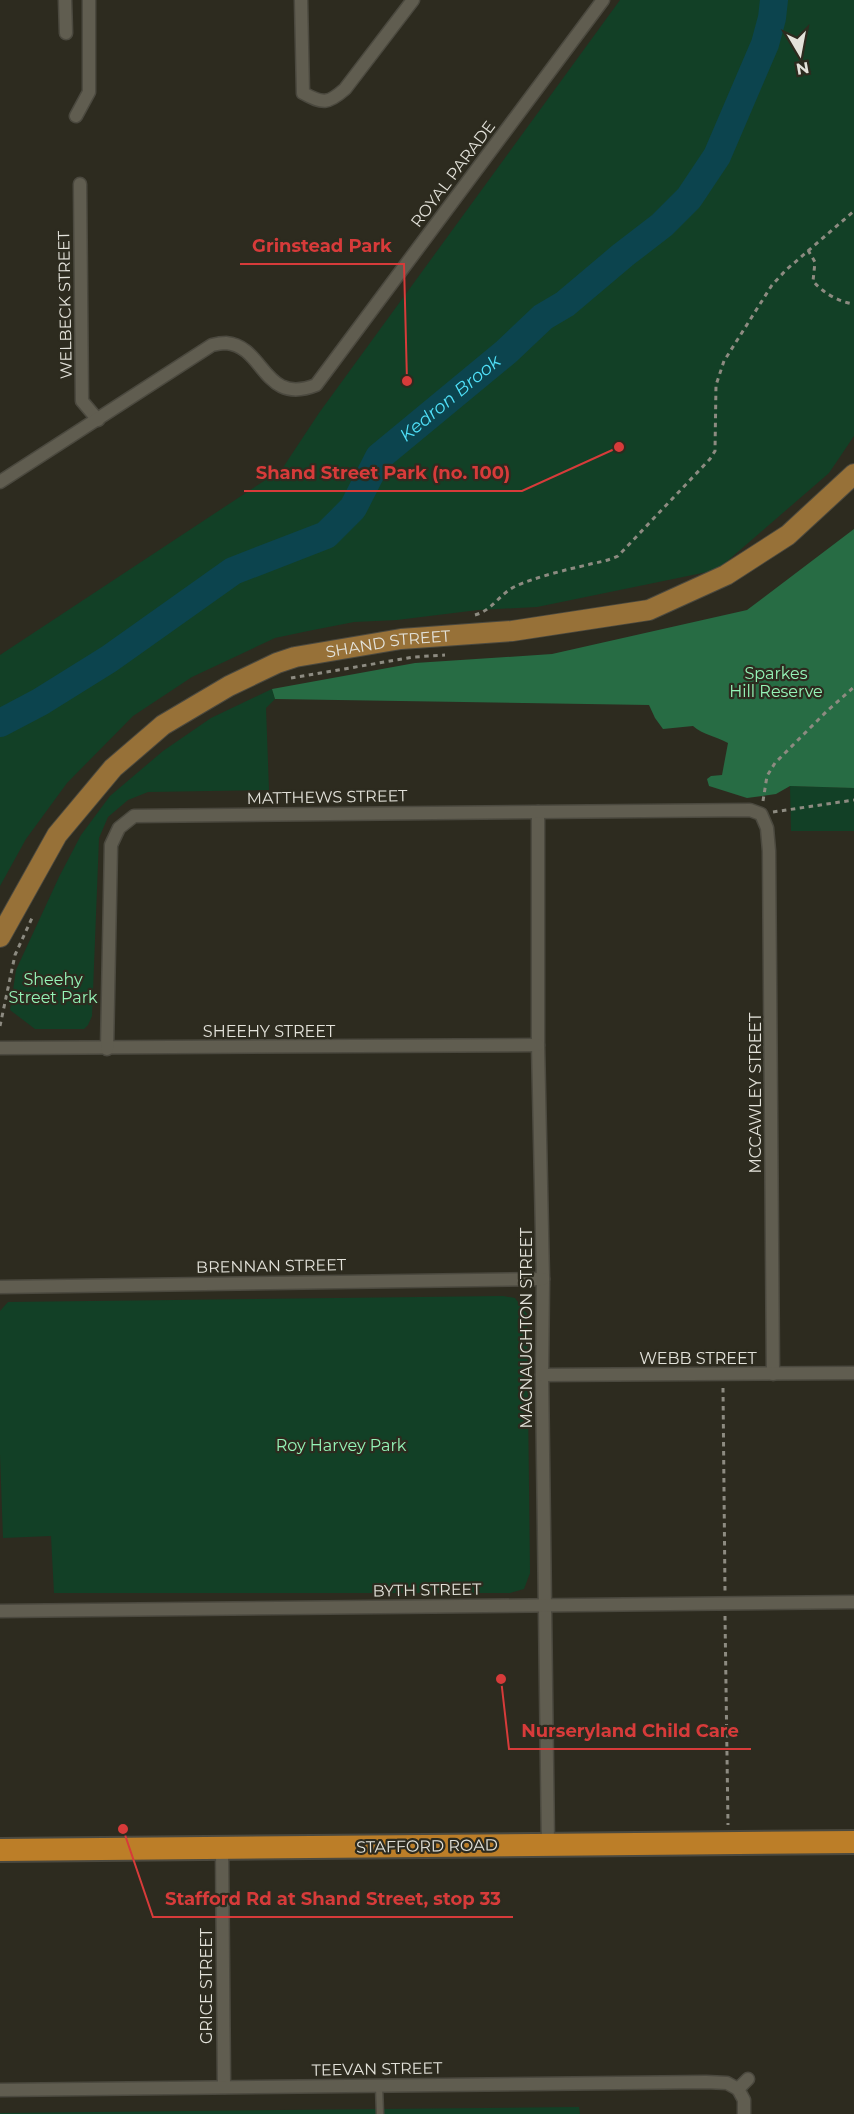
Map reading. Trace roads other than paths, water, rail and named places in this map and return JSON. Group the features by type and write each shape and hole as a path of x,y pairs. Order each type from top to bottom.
{"highway":[{"name":"STAFFORD ROAD","path":"0,1850 854,1842"}],"main road":[{"name":"SHAND STREET","path":"0,937 57,835 113,768 163,725 229,686 295,657 401,639 524,630 649,610 726,575 788,535 854,474"}],"street":[{"path":"65,0 66,33"},
{"path":"76,116 89,92 88,0"},
{"path":"301,0 303,93 319,102 333,100 345,89 413,0"},
{"name":"ROYAL PARADE","path":"0,482 212,345 226,343 241,348 282,387 304,390 316,385 603,0"},
{"name":"WELBECK STREET","path":"80,184 82,401 98,420"},
{"name":"MATTHEWS STREET","path":"107,1048 111,845 119,828 134,816 750,810 761,814"},
{"name":"MACNAUGHTON STREET","path":"538,812 538,1045 543,1279 542,1375 548,1845"},
{"name":"MCCAWLEY STREET","path":"761,814 767,828 770,851 773,1374"},
{"name":"SHEEHY STREET","path":"0,1048 538,1045"},
{"name":"BRENNAN STREET","path":"0,1287 543,1279"},
{"name":"WEBB STREET","path":"542,1375 854,1373"},
{"name":"BYTH STREET","path":"0,1611 854,1602"},
{"name":"GRICE STREET","path":"222,1848 224,2087"},
{"path":"744,2114 744,2100 738,2089 748,2079"},
{"name":"TEEVAN STREET","path":"0,2090 706,2082 727,2083 738,2089"}],"lane":[{"path":"379,2086 380,2114"}],"waterway":[{"name":"Kedron Brook","path":"0,723 40,702 109,659 233,571 326,535 353,508 379,457 506,352 543,317 565,304 662,225 689,198 717,156 765,44 774,0"}],"place":[{"name":"Grinstead Park","path":"407,381"},
{"name":"Shand Street Park (no. 100)","path":"619,447"},
{"name":"Nurseryland Child Care","path":"501,1679"},
{"name":"Stafford Rd at Shand Street, stop 33","path":"123,1829"}],"park label":[{"name":"Sparkes Hill Reserve","path":"776,682"},
{"name":"Sheehy Street Park","path":"53,988"},
{"name":"Roy Harvey Park","path":"341,1445"}]}
